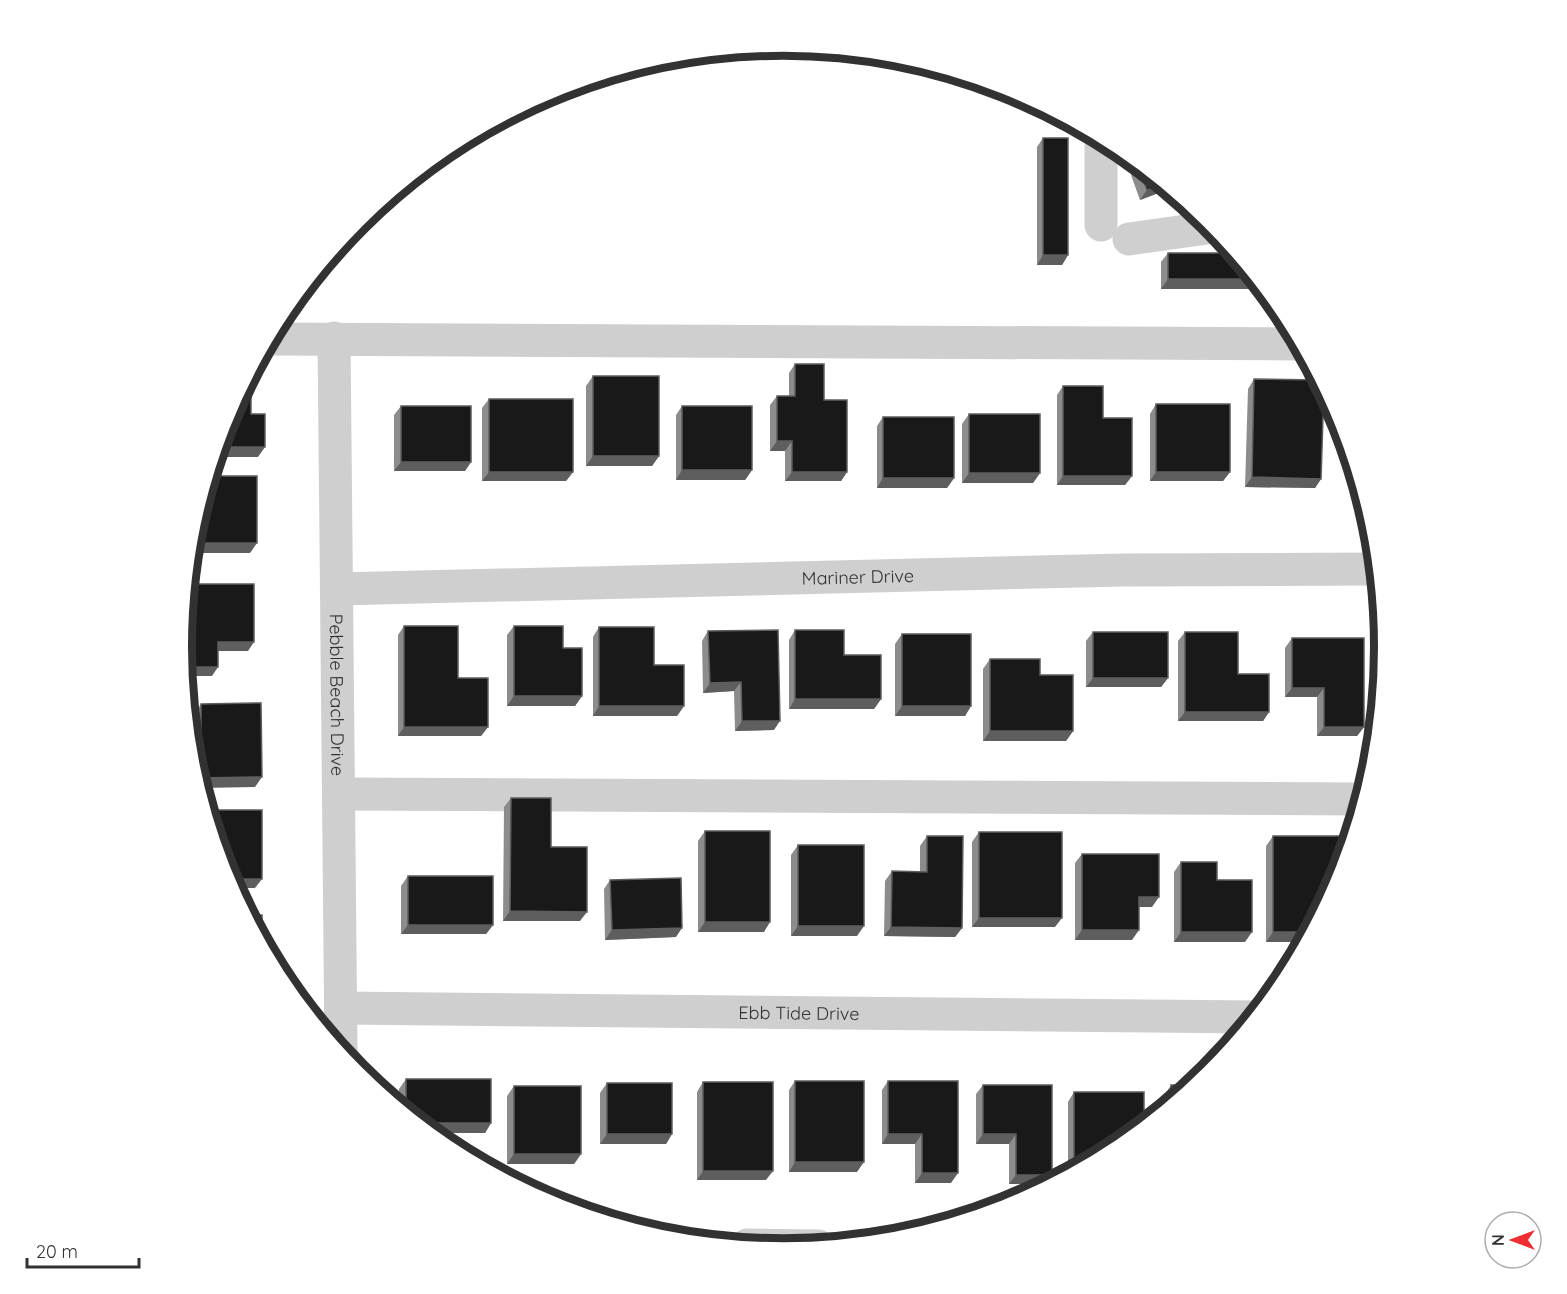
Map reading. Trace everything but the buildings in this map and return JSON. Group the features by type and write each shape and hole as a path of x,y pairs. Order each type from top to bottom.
{"street":[{"path":"1103,149 1115,232 1201,228"},
{"name":"Pebble Beach Drive","path":"334,338 341,1039"},
{"path":"279,339 1292,344"},
{"name":"Mariner Drive","path":"338,589 1124,570 1370,569"},
{"path":"339,794 1355,799"},
{"name":"Ebb Tide Drive","path":"341,1008 1245,1017"}]}
